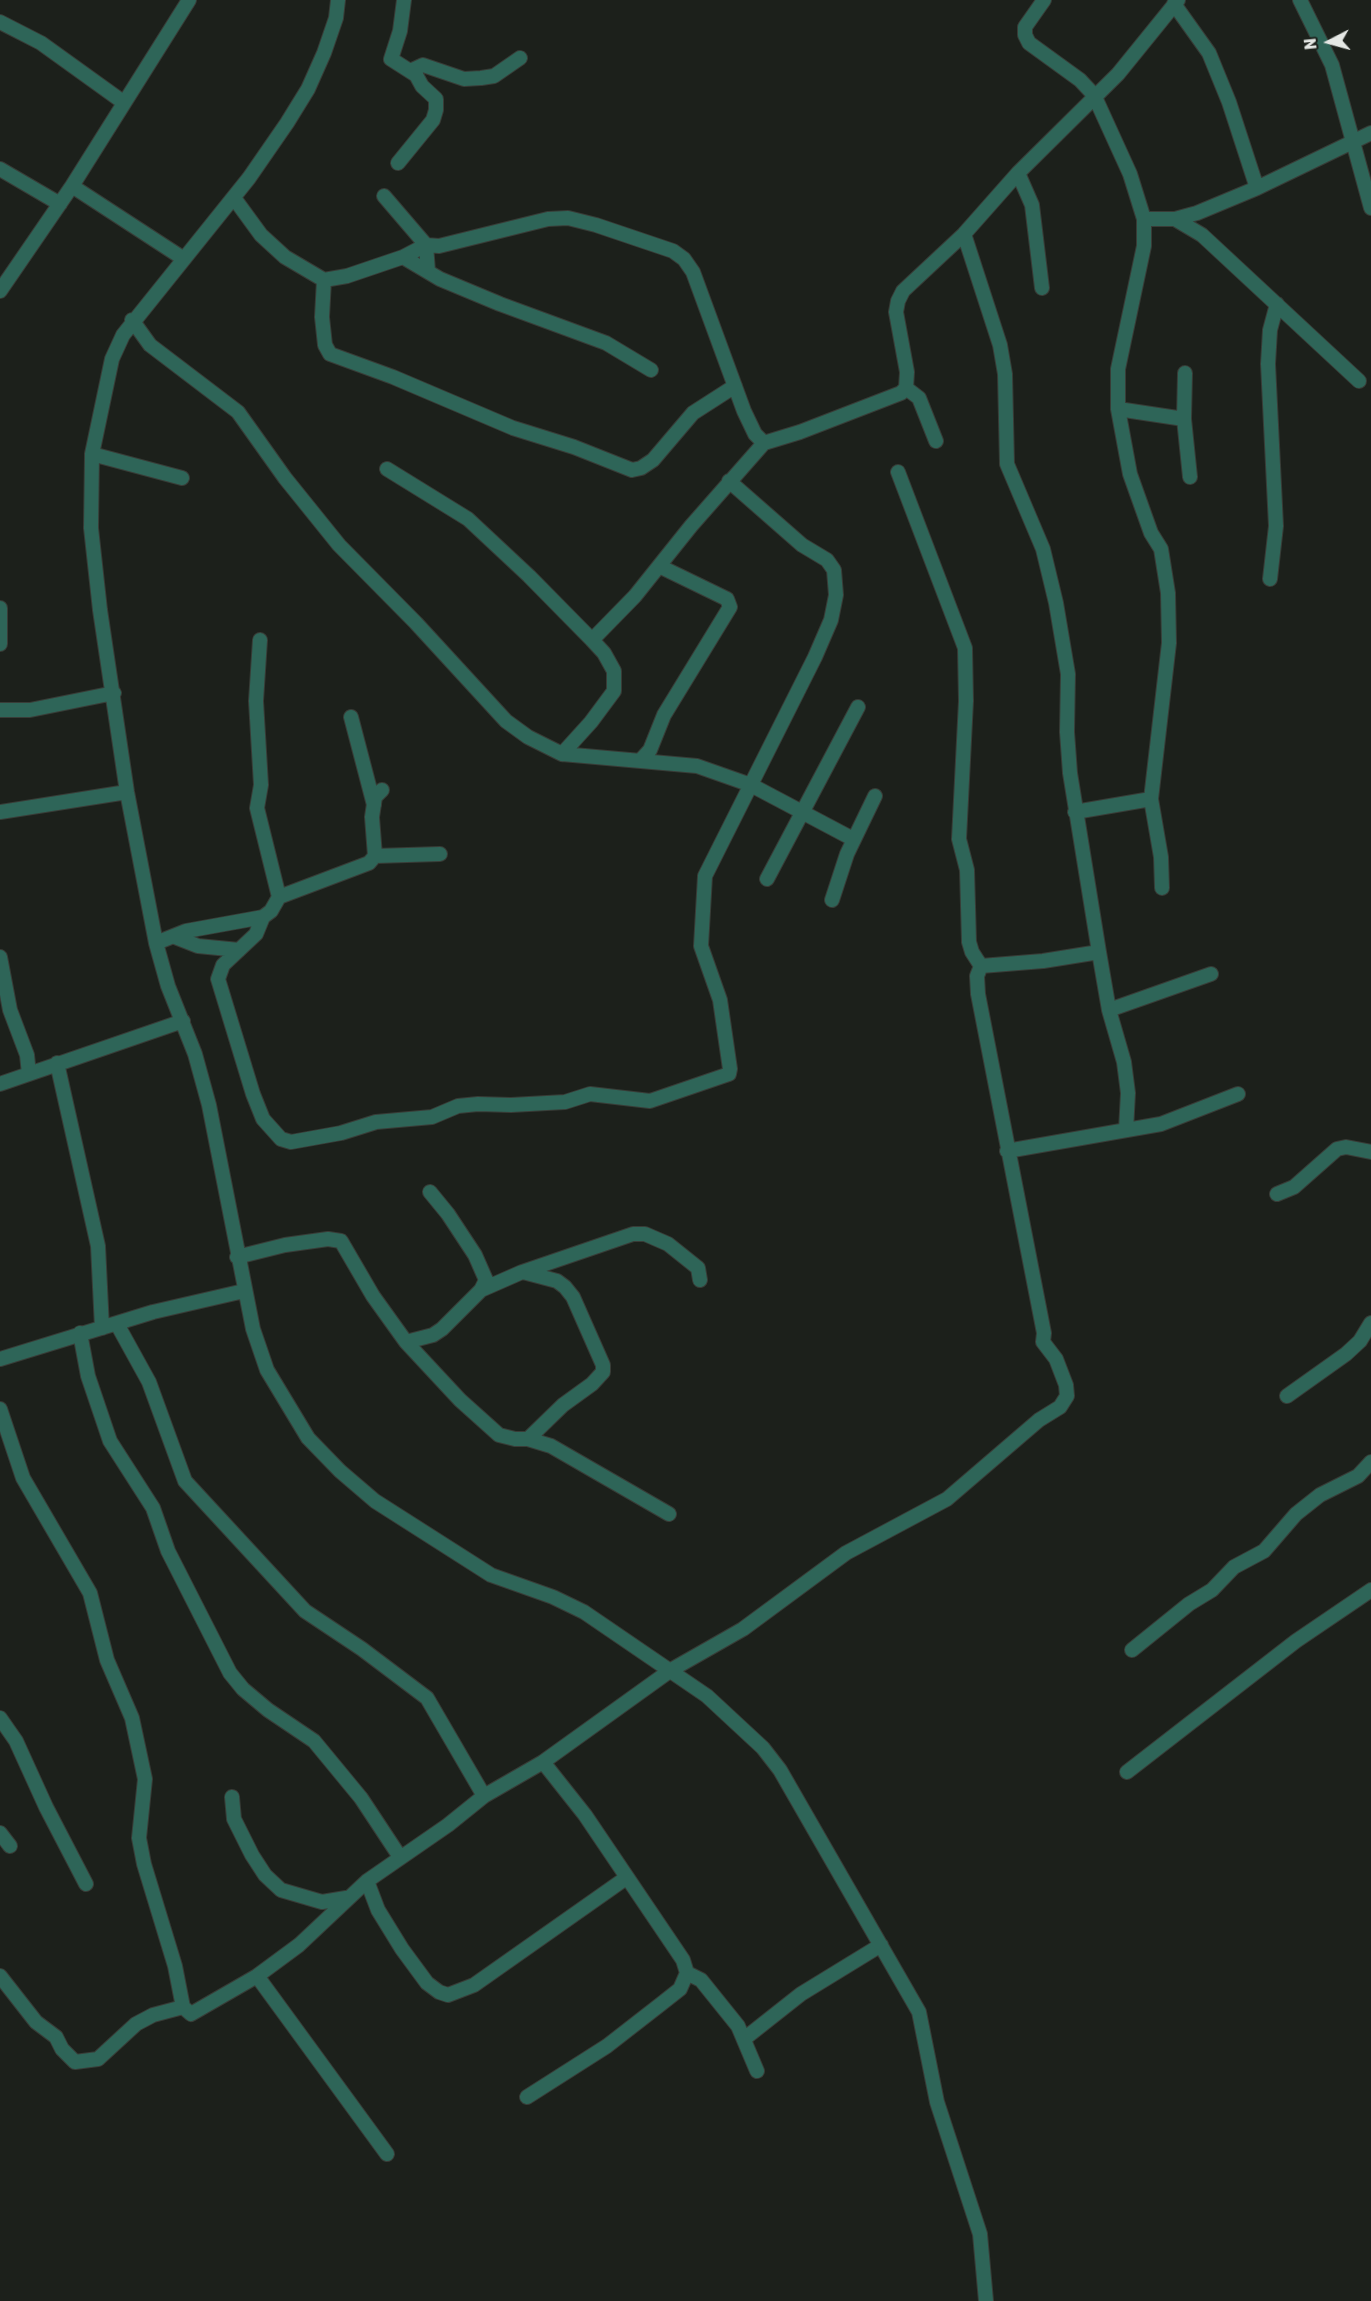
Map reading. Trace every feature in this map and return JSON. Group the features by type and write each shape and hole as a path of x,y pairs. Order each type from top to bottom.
{"street":[{"path":"0,291 72,186 189,0"},
{"path":"338,0 336,18 308,89 234,198 132,320 112,359 92,454 91,528 100,610 127,792 156,943 168,986 183,1021 209,1105 243,1291 267,1371 283,1401 308,1438 340,1471 375,1501 449,1550 491,1575 553,1597 584,1612 671,1670 707,1696 763,1748 780,1770 919,2012 937,2102 980,2234 986,2301"},
{"path":"398,163 433,120 436,110 436,99 432,93 410,71 391,59 400,31 404,0"},
{"path":"1044,0 1025,27 1029,43 1080,80 1094,95 1130,174 1144,219 1144,246 1118,369 1118,409 1130,474 1151,533 1161,549 1168,593 1169,643 1150,799 1161,857 1162,888"},
{"path":"1300,0 1332,65 1371,208"},
{"path":"592,640 635,596 729,481 764,443 800,432 901,393 906,388 908,380 897,330 898,301 903,291 964,234 1018,172 1128,63 1176,2 1209,53 1229,102 1257,188"},
{"path":"0,22 40,44 123,102"},
{"path":"410,71 423,65 464,79 481,78 494,76 520,58"},
{"path":"1144,219 1175,219 1257,188 1371,133"},
{"path":"0,169 60,204"},
{"path":"1018,172 1032,205 1042,288"},
{"path":"72,186 184,259"},
{"path":"384,196 426,245 428,271"},
{"path":"234,198 261,235 285,256 324,280 347,276 403,257 426,245 440,246 537,221 568,218 673,251 684,259 693,272 735,386 755,434 764,443"},
{"path":"1175,219 1202,235 1359,381"},
{"path":"964,234 1000,345 1005,374 1007,464 1043,549 1056,603 1068,674 1067,732 1075,812 1109,1010 1124,1062 1128,1093 1126,1130"},
{"path":"403,257 440,279 606,343 651,370"},
{"path":"324,280 322,317 325,345 330,354 393,377 513,428 574,447 632,470 642,468 653,460 693,413 735,386"},
{"path":"1270,579 1276,526 1268,364 1270,330 1277,304"},
{"path":"132,320 150,345 238,412 285,478 339,545 416,622 506,722 528,737 562,754 687,764 751,785 800,813 853,839"},
{"path":"1185,373 1185,419 1190,477"},
{"path":"906,388 919,398 936,441"},
{"path":"1118,409 1185,419"},
{"path":"92,454 182,478"},
{"path":"387,469 468,519 530,576 604,653 614,670 614,691 591,722 562,754"},
{"path":"898,472 965,648 966,701 959,839 967,870 969,942 981,966"},
{"path":"263,917 256,934 223,965 218,979 263,1119 281,1139 291,1142 341,1133 376,1122 432,1117 458,1106 565,1102 590,1094 650,1101 723,1078 729,1074 720,1000 701,946 705,876 831,620 836,580 827,560 802,545 729,481"},
{"path":"640,761 650,750 664,715 730,607 727,600 659,566"},
{"path":"0,608 0,645"},
{"path":"260,640 256,701 261,784 257,808 279,897"},
{"path":"2,709 59,706 114,693"},
{"path":"766,879 858,707"},
{"path":"351,717 374,804"},
{"path":"156,943 186,931 263,917 271,911 279,897 369,863 375,856 372,817 375,797 382,790"},
{"path":"0,812 127,792"},
{"path":"832,900 853,839 875,796"},
{"path":"1075,812 1150,799"},
{"path":"375,856 440,854"},
{"path":"175,937 198,946 239,950"},
{"path":"981,966 1043,961 1099,952"},
{"path":"0,957 10,1010 27,1055 30,1074"},
{"path":"0,1409 23,1478 90,1593 107,1660 132,1718 145,1779 139,1838 144,1864 175,1966 183,2007 186,2013 197,2012 257,1976 315,1932 346,1898 367,1881 448,1825 484,1796 543,1762 671,1670 743,1629 846,1553 947,1499 966,1480 1039,1420 1060,1407 1067,1396 1066,1385 1056,1359 1043,1342 1021,1211 1007,1151 978,994 977,976 981,966"},
{"path":"1109,1010 1210,974"},
{"path":"0,1084 183,1021"},
{"path":"57,1063 98,1246 102,1328"},
{"path":"1007,1151 1161,1124 1187,1116 1238,1094"},
{"path":"1277,1194 1294,1187 1337,1149 1346,1147 1371,1152"},
{"path":"430,1192 448,1214 484,1269 486,1280 481,1290"},
{"path":"406,1342 433,1335 481,1290 522,1272 633,1233 645,1234 668,1244 698,1268 700,1280"},
{"path":"237,1257 285,1245 328,1239 341,1240 373,1296 406,1342 460,1400 499,1435 528,1439 551,1446 601,1477 669,1514"},
{"path":"522,1272 557,1281 565,1287 573,1297 603,1365 603,1372 592,1384 563,1405 528,1439"},
{"path":"0,1359 153,1312 243,1291"},
{"path":"1287,1396 1346,1354 1360,1341 1371,1323"},
{"path":"117,1324 150,1382 185,1481 306,1611 362,1649 427,1698 484,1796"},
{"path":"80,1333 88,1376 110,1441 153,1508 168,1551 230,1673 243,1689 268,1710 314,1741 361,1798 400,1857"},
{"path":"1132,1650 1189,1604 1212,1590 1234,1568 1264,1551 1296,1514 1320,1495 1358,1476 1371,1462"},
{"path":"1127,1772 1296,1641 1371,1590"},
{"path":"0,1718 16,1741 46,1807 86,1884"},
{"path":"527,2097 607,2046 680,1989 687,1973 683,1960 585,1815 543,1762"},
{"path":"232,1797 234,1819 243,1838 265,1875 281,1890 322,1902 346,1898"},
{"path":"0,1833 10,1846"},
{"path":"367,1881 378,1910 402,1948 427,1983 439,1992 448,1995 474,1985 626,1878"},
{"path":"744,2039 801,1995 881,1945"},
{"path":"687,1973 701,1980 724,2006 744,2039 757,2071"},
{"path":"0,1976 36,2022 56,2037 62,2049 75,2062 98,2059 136,2024 153,2015 183,2007"},
{"path":"257,1976 387,2154"}]}
